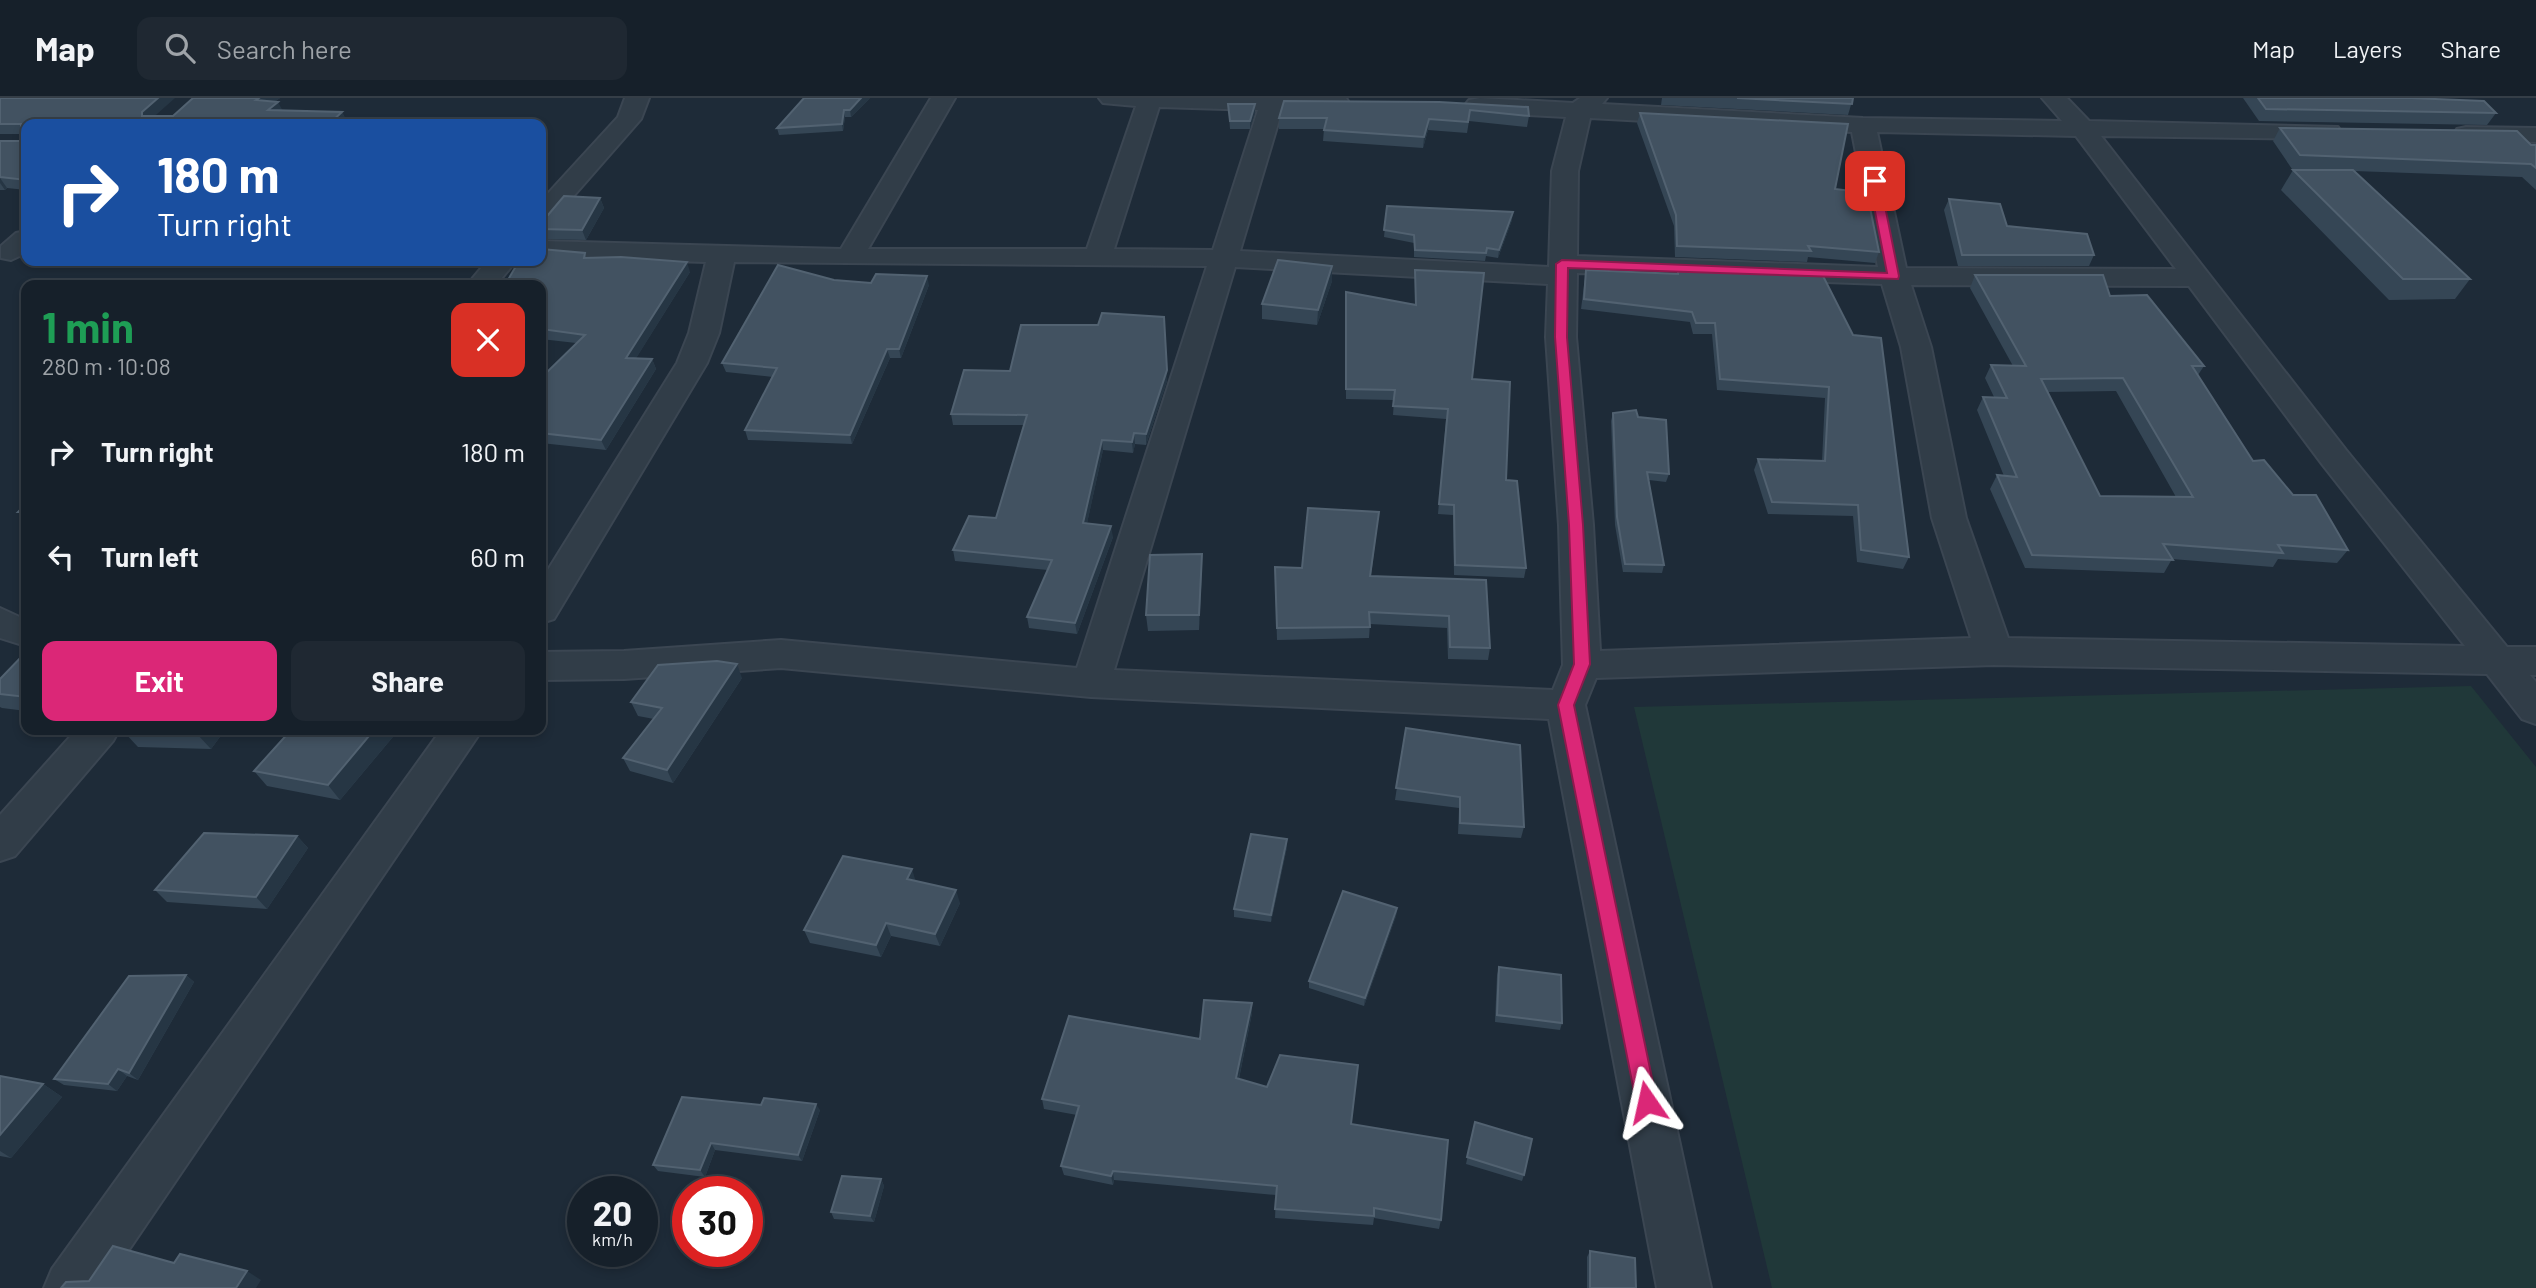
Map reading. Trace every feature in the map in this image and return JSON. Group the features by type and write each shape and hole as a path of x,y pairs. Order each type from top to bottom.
{"street":[{"path":"546,211 629,119 637,98"},
{"path":"850,257 943,98"},
{"path":"1111,98 1359,102"},
{"path":"2054,98 2084,130 2334,457 2536,709"},
{"path":"1098,258 1149,99"},
{"path":"1091,683 1273,100"},
{"path":"1451,104 1588,104 1863,125 2351,132"},
{"path":"1588,104 1565,170 1561,337 1576,525 1582,664 1566,705 1684,1288"},
{"path":"1863,125 1894,276 1916,346 1948,518 1994,651"},
{"path":"2444,134 2536,135"},
{"path":"546,249 850,257 1224,258 1562,270 1894,276 2199,278"},
{"path":"546,602 692,363 704,334 722,254"},
{"path":"485,280 498,266"},
{"path":"0,621 21,632"},
{"path":"1582,664 1994,651 2536,661"},
{"path":"546,666 624,665 781,654 1091,683 1566,705"},
{"path":"0,844 95,735"},
{"path":"71,1288 458,735"}],"green space":[{"path":"2471,686 2536,767 2536,1288 1772,1288 1634,707"}],"building":[{"path":"0,98 158,98 142,112 142,116 173,116 193,98 259,98 256,100 278,102 268,110 342,112 334,119 21,119 21,124 0,124"},
{"path":"804,98 861,98 850,110 844,110 842,124 777,128"},
{"path":"1737,98 1853,98 1852,104"},
{"path":"2258,98 2484,101 2496,113 2266,109"},
{"path":"1284,101 1439,102 1528,107 1529,116 1470,110 1468,122 1429,119 1424,137 1324,130 1327,118 1279,118"},
{"path":"1228,104 1255,104 1250,121 1230,121"},
{"path":"1640,113 1848,124 1835,189 1867,193 1879,252 1808,246 1811,251 1677,246 1676,215"},
{"path":"2280,128 2517,131 2531,145 2536,145 2536,168 2531,164 2300,155"},
{"path":"0,141 21,141 21,179 0,177"},
{"path":"2293,170 2353,170 2470,279 2403,279"},
{"path":"564,196 600,198 582,230 546,229 548,215"},
{"path":"1949,199 2000,204 2007,226 2087,234 2094,255 1962,255"},
{"path":"1387,206 1513,212 1499,250 1487,248 1486,253 1415,250 1414,235 1384,230"},
{"path":"546,249 585,253 584,258 621,257 687,262 626,358 652,359 601,440 546,434 546,373 585,335 546,330 546,280 508,280 516,266 546,266"},
{"path":"1278,260 1332,266 1318,310 1262,304"},
{"path":"778,265 834,280 871,283 876,274 927,276 899,349 887,349 850,435 745,430 777,368 722,363"},
{"path":"1678,269 1822,274 1853,335 1881,338 1909,557 1861,550 1858,505 1772,502 1758,459 1825,461 1829,387 1720,379 1715,323 1696,323 1692,312 1584,299 1586,270 1678,274"},
{"path":"1415,270 1484,273 1472,379 1510,382 1506,480 1517,481 1526,568 1455,565 1454,505 1439,504 1448,409 1393,406 1395,390 1346,389 1346,292 1416,305"},
{"path":"1975,275 2103,275 2110,296 2147,295 2204,366 2192,366 2253,461 2264,460 2293,495 2316,495 2348,550 2278,545 2283,553 2163,544 2173,560 2032,555 1997,475 2017,477 1983,397 2007,398 1991,365 2026,366","holes":["2123,378 2193,497 2100,496 2041,379"]},
{"path":"1102,313 1164,317 1167,370 1146,434 1134,433 1132,442 1102,440 1083,523 1111,526 1075,623 1027,617 1052,560 953,550 969,516 996,518 1027,415 951,414 964,370 1010,371 1021,325 1098,325"},
{"path":"1636,410 1638,417 1666,420 1669,474 1647,472 1664,565 1625,564 1617,517 1613,413"},
{"path":"1308,508 1379,512 1370,576 1486,580 1490,648 1450,647 1449,616 1369,612 1370,627 1277,628 1275,567 1302,568"},
{"path":"1202,554 1199,615 1146,615 1150,555"},
{"path":"21,657 21,696 0,694 0,679"},
{"path":"717,661 737,664 667,770 623,758 662,708 631,702 658,665"},
{"path":"1406,728 1520,745 1524,827 1460,823 1460,797 1396,788"},
{"path":"286,735 370,735 328,785 254,771"},
{"path":"204,833 297,836 256,897 155,890"},
{"path":"1251,834 1287,839 1271,915 1234,909"},
{"path":"843,856 912,869 907,879 956,890 935,934 886,923 876,945 804,930"},
{"path":"1343,891 1397,908 1365,998 1309,981"},
{"path":"1499,967 1561,975 1562,1023 1497,1015"},
{"path":"186,975 129,1073 118,1069 108,1084 54,1079 129,976"},
{"path":"1204,1000 1252,1003 1236,1078 1267,1087 1280,1055 1358,1065 1351,1124 1448,1140 1441,1220 1374,1208 1374,1216 1275,1209 1277,1186 1113,1171 1111,1176 1061,1166 1079,1106 1042,1099 1069,1016 1200,1039"},
{"path":"0,1076 43,1084 0,1135"},
{"path":"682,1097 761,1105 764,1098 816,1104 798,1155 711,1143 700,1170 653,1165"},
{"path":"1475,1122 1532,1139 1524,1175 1467,1157"},
{"path":"842,1176 881,1179 870,1216 831,1212"},
{"path":"113,1246 174,1263 180,1254 247,1271 236,1288 61,1288 66,1282 89,1281"},
{"path":"1590,1251 1635,1258 1636,1288 1590,1288"}],"route":[{"path":"1647,1102 1566,705 1582,664 1576,525 1561,337 1562,264 1894,276 1875,181"}]}
